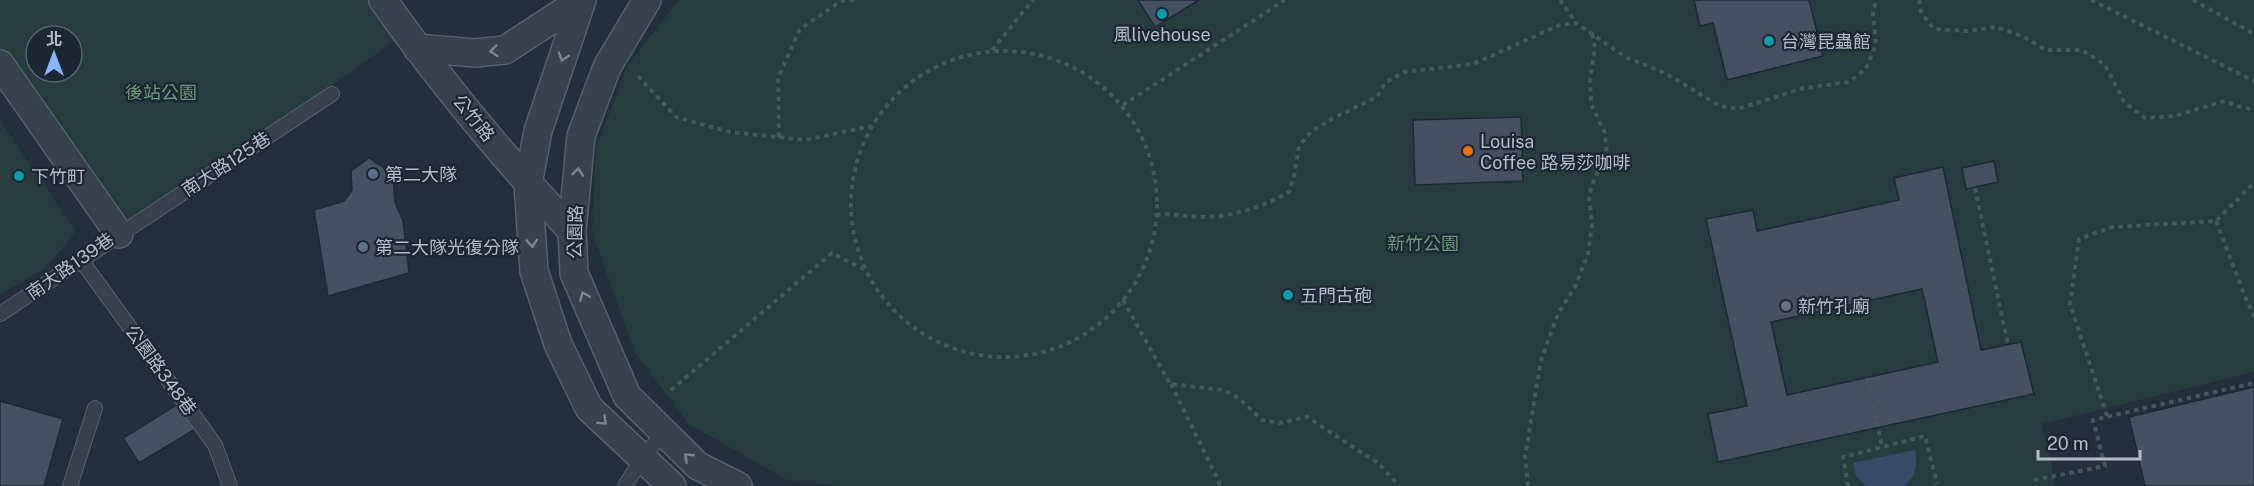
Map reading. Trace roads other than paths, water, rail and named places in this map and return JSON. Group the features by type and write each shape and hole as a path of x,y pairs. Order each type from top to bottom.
{"street":[{"name":"公竹路","path":"382,0 417,48 528,184 572,231"},
{"name":"公園路","path":"647,0 607,67 581,136 572,231 574,273 627,396 698,466 738,486"},
{"path":"417,48 475,53 505,50 581,1"},
{"path":"581,1 538,131 528,184 534,271 558,344 589,408 672,486"},
{"name":"南大路139巷","path":"0,64 119,234"}],"lane":[{"name":"南大路125巷","path":"119,234 332,94"},
{"name":"南大路139巷","path":"0,314 119,234"},
{"name":"公園路348巷","path":"81,260 215,445 230,486"},
{"path":"70,486 95,408"},
{"path":"625,486 642,459 663,433"}],"water":[{"path":"1915,450 1915,470 1904,486 1866,486 1856,476 1853,463"}],"place":[{"name":"風livehouse","path":"1162,14"},
{"name":"台灣昆蟲館","path":"1769,41"},
{"name":"Louisa Coffee 路易莎咖啡","path":"1468,151"},
{"name":"第二大隊","path":"373,174"},
{"name":"下竹町","path":"19,176"},
{"name":"第二大隊光復分隊","path":"363,247"},
{"name":"五門古砲","path":"1288,295"},
{"name":"新竹孔廟","path":"1786,306"}],"park label":[{"name":"後站公園","path":"161,92"},
{"name":"新竹公園","path":"1423,243"}]}
